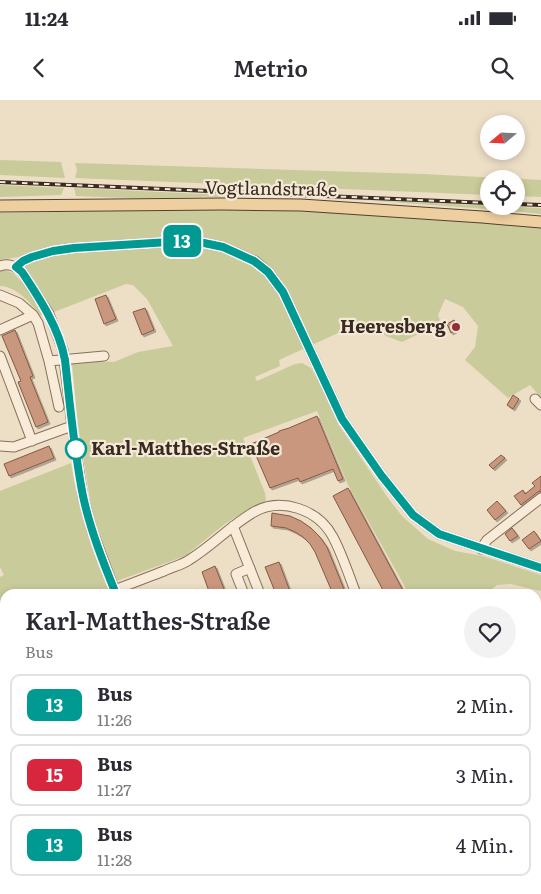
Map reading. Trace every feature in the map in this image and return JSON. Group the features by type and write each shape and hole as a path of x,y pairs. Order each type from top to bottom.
{"main road":[{"name":"Vogtlandstraße","path":"0,206 301,205 541,222"}],"street":[{"path":"16,267 32,257 60,250 185,241 223,247 254,261 268,272 283,292 342,419 381,475 413,515 439,534 541,568"},
{"path":"0,266 10,265 22,272 48,314 63,350 83,497 92,530 114,589"},
{"path":"0,295 19,303 38,323 59,407"},
{"path":"0,330 32,315"},
{"path":"0,356 32,441"},
{"path":"49,361 104,356"},
{"path":"0,446 14,447 72,426"},
{"path":"481,549 487,540 541,498"},
{"path":"122,589 187,562 254,512 266,506 279,505 301,509 320,521 332,536 354,589"},
{"path":"233,526 258,589"},
{"path":"242,589 236,574 250,568"}],"green space":[{"path":"0,160 61,162 65,178 0,175"},
{"path":"75,163 480,177 480,195 75,178 77,170"},
{"path":"525,179 541,180 541,197 525,196"},
{"path":"0,185 64,188 61,195 0,197"},
{"path":"74,188 227,196 122,198 76,196"},
{"path":"363,200 480,205 480,209"},
{"path":"525,207 541,208 541,214 525,212"},
{"path":"279,209 541,225 541,398 530,385 508,398 465,360 475,347 478,326 463,307 445,299 438,315 441,323 402,342 386,336 373,325 364,328 347,329 279,360 280,366 255,377 257,381 295,364 302,363 311,368 338,424 402,516 428,539 455,551 483,556 541,575 541,589 511,584 497,585 492,589 406,589 348,485 317,411 243,438 265,493 266,501 226,523 185,556 117,581 102,546 91,506 78,425 72,364 94,361 114,362 138,352 173,346 147,299 133,285 126,284 54,312 18,257 0,260 0,213"},
{"path":"5,270 13,273 23,283 43,314 41,316 18,293 12,289 0,286 0,271"},
{"path":"71,463 76,491 97,559 110,589 0,589 0,577 4,575 0,567 0,491"}],"building":[{"path":"106,295 116,319 104,324 95,299"},
{"path":"145,308 154,330 142,335 133,312"},
{"path":"454,320 458,329 451,333 447,324"},
{"path":"15,330 33,376 30,377 48,422 36,427 18,382 21,381 2,336"},
{"path":"513,395 519,399 513,409 507,405"},
{"path":"317,416 343,479 338,481 333,469 300,482 298,478 270,488 251,444"},
{"path":"49,446 54,458 9,476 4,464"},
{"path":"501,455 505,458 493,469 489,465"},
{"path":"541,476 541,492 539,491 521,505 514,496 523,490 525,494 535,486 532,483"},
{"path":"348,488 402,589 382,589 333,496"},
{"path":"497,501 506,511 495,520 487,510"},
{"path":"272,513 290,516 311,528 327,547 344,589 331,589 315,552 303,537 286,528 271,526"},
{"path":"512,528 518,536 510,541 505,534"},
{"path":"534,531 541,541 529,549 522,540"},
{"path":"279,562 289,589 274,589 265,567"},
{"path":"215,566 224,589 208,589 202,572"}],"railway":[{"path":"0,182 480,203"},
{"path":"525,204 541,205"}],"bus line":[{"name":"13","path":"114,589 92,530 83,497 63,350 48,314 22,272 16,267 32,257 53,251 161,242 185,241 223,247 254,261 268,272 283,292 342,419 381,475 413,515 439,534 541,568"}],"place":[{"name":"Heeresberg","path":"456,327"},
{"name":"Karl-Matthes-Straße","path":"76,449"}]}
